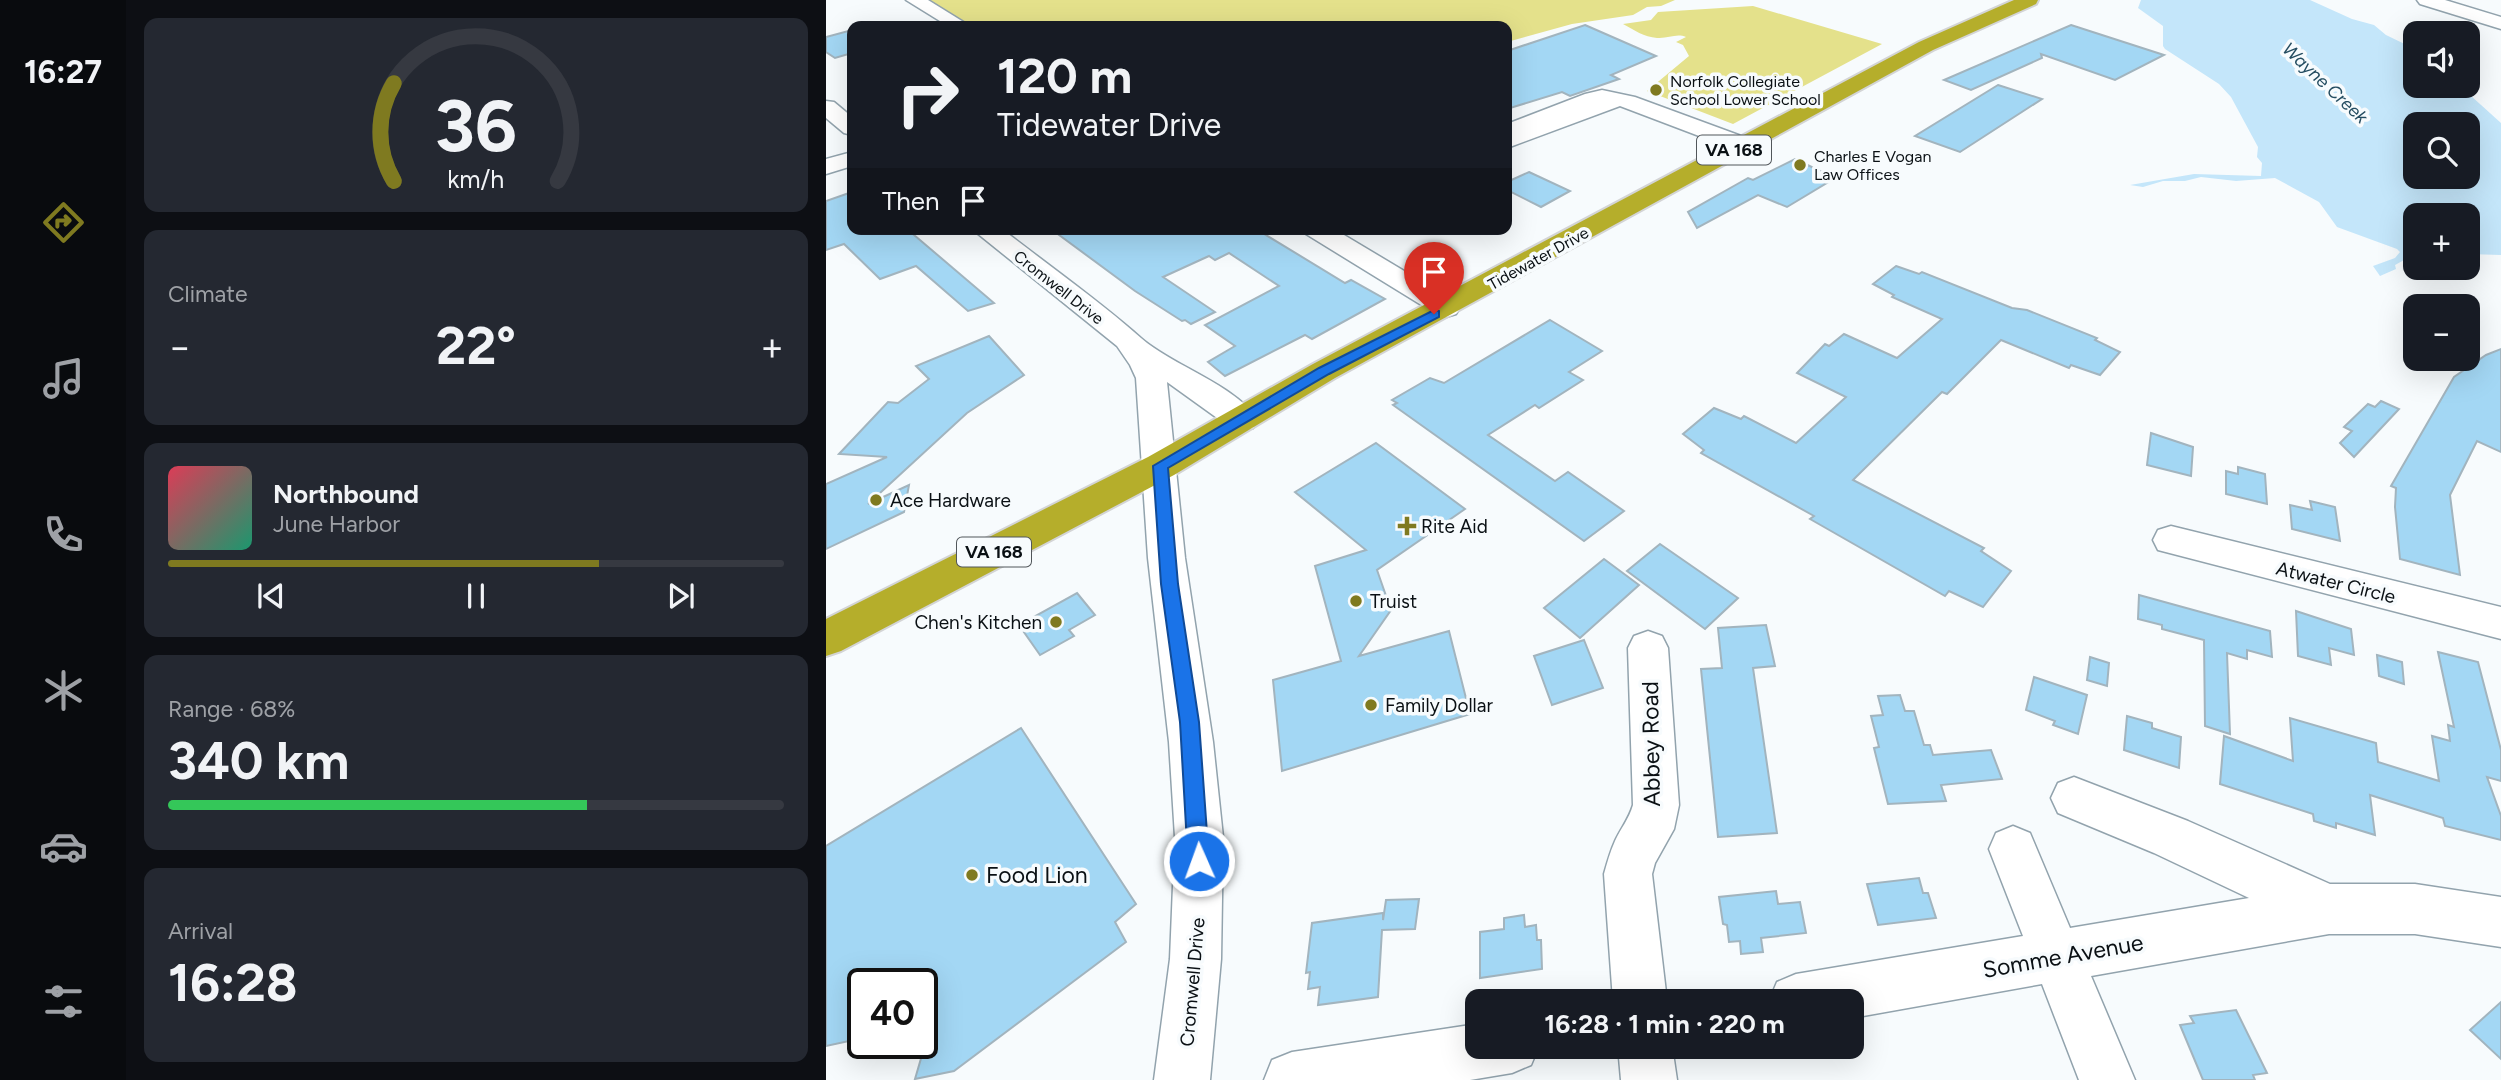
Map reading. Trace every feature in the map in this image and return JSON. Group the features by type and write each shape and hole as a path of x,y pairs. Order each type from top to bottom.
{"highway":[{"name":"Tidewater Drive","path":"826,639 1161,466 1324,371 1926,46 2029,0"}],"street":[{"path":"915,0 949,21"},
{"path":"2426,0 2501,23"},
{"path":"1512,130 1602,96 1628,101 1744,145"},
{"path":"1512,140 1618,99"},
{"path":"826,107 847,124"},
{"path":"826,167 847,161"},
{"name":"Cromwell Drive","path":"993,235 1132,345 1209,395 1241,420"},
{"path":"1326,235 1446,307"},
{"name":"Cromwell Drive","path":"1132,345 1145,363 1151,378 1161,466 1169,584 1189,722 1199,835 1199,887 1191,1015 1182,1080"},
{"name":"Atwater Circle","path":"2171,540 2501,622"},
{"name":"Abbey Road","path":"1639,989 1628,874 1633,854 1650,829 1656,805 1648,648"},
{"name":"Somme Avenue","path":"2074,798 2171,837 2329,909"},
{"path":"2013,849 2107,1080"},
{"name":"Somme Avenue","path":"1864,990 2329,909 2380,905 2442,910 2501,922"},
{"path":"1292,1080 1465,1053"},
{"path":"1647,1059 1649,1080"}],"shaded area":[{"path":"915,0 1675,0 1661,6 1647,7 1633,15 1572,24 1512,41 1512,21 952,21"},
{"path":"1753,6 1882,44 1733,124 1647,91 1689,56 1683,45 1676,42 1686,37 1652,37 1623,24 1651,20 1658,12"}],"water":[{"name":"Wayne Creek","path":"2141,0 2310,0 2352,19 2374,25 2403,43 2403,98 2473,98 2501,123 2501,255 2480,254 2480,203 2403,203 2403,261 2395,265 2396,269 2380,276 2373,266 2395,258 2400,252 2397,249 2337,227 2319,202 2275,178 2236,181 2201,177 2185,181 2163,181 2143,187 2130,185 2194,174 2261,176 2262,163 2257,157 2258,147 2231,97 2219,84 2165,49 2163,26 2138,8"}],"building":[{"path":"1585,25 1656,56 1611,75 1619,79 1570,96 1562,92 1512,107 1512,49"},
{"path":"2071,25 2164,55 2115,80 2041,54 2042,58 1971,90 1944,80"},
{"path":"847,31 847,54 835,58 826,52 826,37"},
{"path":"1998,85 2042,99 1960,152 1915,136"},
{"path":"1795,159 1835,178 1787,207 1758,195 1697,228 1688,212 1748,178 1753,180"},
{"path":"1529,172 1570,191 1541,207 1512,192 1512,180"},
{"path":"847,194 847,235 914,235 994,303 968,311 916,266 880,279 844,244 826,250 826,201"},
{"path":"1059,235 1266,235 1345,283 1351,280 1385,299 1312,339 1305,335 1225,376 1208,362 1235,346 1205,325 1279,286 1229,253 1215,260 1209,256 1163,277 1215,312 1191,324 1135,291"},
{"path":"1896,266 1919,274 1922,272 2012,308 2027,310 2097,338 2095,340 2120,352 2100,375 2071,365 2069,368 2001,340 1947,394 1942,392 1853,480 1984,548 1981,551 2011,571 1983,607 1949,591 1945,596 1810,519 1814,516 1701,453 1704,450 1683,434 1714,408 1741,419 1744,416 1796,443 1846,397 1797,373 1825,344 1829,346 1844,334 1897,358 1942,319 1892,297 1894,295 1873,284"},
{"path":"1550,320 1602,351 1569,372 1583,380 1539,408 1535,405 1488,435 1555,481 1568,472 1624,511 1584,541 1393,405 1397,403 1392,400 1430,378 1444,383"},
{"path":"989,336 1024,375 967,413 868,504 909,485 904,512 826,549 826,484 887,457 839,454 888,402 898,403 929,379 916,366"},
{"path":"2501,349 2501,452 2477,441 2450,495 2460,575 2400,559 2396,488 2391,486 2454,377 2463,371 2480,371 2480,359"},
{"path":"2381,401 2399,409 2354,457 2340,443 2352,431 2344,427 2368,404 2375,407"},
{"path":"2151,433 2193,447 2191,476 2147,465"},
{"path":"1376,443 1465,509 1377,570 1391,610 1359,656 1449,631 1470,714 1282,771 1273,680 1341,661 1315,566 1366,550 1295,492"},
{"path":"2238,467 2265,474 2267,504 2226,494 2226,471 2238,474"},
{"path":"2310,501 2335,507 2340,541 2292,529 2290,505 2312,510"},
{"path":"1660,544 1738,598 1705,629 1627,571"},
{"path":"1604,559 1639,585 1580,638 1544,608"},
{"path":"1077,593 1095,615 1069,630 1074,636 1040,655 1019,625"},
{"path":"2139,595 2270,631 2272,657 2247,650 2247,659 2227,653 2230,734 2205,726 2204,640 2162,629 2162,625 2138,619"},
{"path":"2296,611 2351,629 2354,655 2329,648 2331,665 2298,656"},
{"path":"1766,625 1775,666 1753,668 1777,833 1718,837 1701,669 1722,668 1718,628"},
{"path":"1584,640 1603,688 1552,705 1534,656"},
{"path":"2438,652 2478,662 2501,750 2501,781 2487,777 2501,816 2501,840 2445,826 2443,818 2370,795 2375,835 2336,823 2336,828 2314,821 2313,814 2220,784 2224,736 2293,761 2290,718 2376,743 2378,762 2439,781 2432,736 2450,741 2448,725 2454,727"},
{"path":"2377,655 2402,662 2404,684 2379,676"},
{"path":"2090,657 2109,663 2107,686 2087,680"},
{"path":"2034,677 2087,695 2078,734 2053,725 2055,721 2026,710"},
{"path":"1900,695 1905,711 1914,711 1924,745 1930,745 1933,755 1991,750 2002,779 1941,785 1946,801 1888,804 1874,748 1879,747 1871,716 1883,715 1878,696"},
{"path":"2127,716 2152,723 2152,728 2181,737 2179,768 2124,750"},
{"name":"Food Lion","path":"1021,728 1136,904 1115,922 1126,942 954,1071 915,1079 921,1059 938,1059 938,968 847,968 847,1041 826,1046 826,846"},
{"path":"1919,878 1923,893 1928,893 1936,918 1878,925 1867,884"},
{"path":"1776,891 1778,904 1800,902 1806,933 1761,938 1763,952 1741,954 1740,941 1729,942 1719,897"},
{"path":"1419,899 1415,929 1382,930 1378,997 1318,1005 1320,987 1308,989 1310,972 1306,973 1312,923 1383,913 1383,920 1386,900"},
{"path":"1524,915 1525,927 1536,925 1537,940 1541,940 1542,969 1480,978 1480,932 1504,929 1504,918"},
{"path":"2501,1002 2501,1059 2470,1030"},
{"path":"2236,1010 2267,1073 2253,1075 2255,1080 2203,1080 2180,1025 2194,1023 2190,1016"}],"place":[{"name":"Norfolk Collegiate School Lower School","path":"1656,90"},
{"name":"Charles E Vogan Law Offices","path":"1800,165"},
{"name":"Ace Hardware","path":"876,500"},
{"name":"Rite Aid","path":"1407,526"},
{"name":"Truist","path":"1356,601"},
{"name":"Chen's Kitchen","path":"1056,622"},
{"name":"Family Dollar","path":"1371,705"},
{"name":"Food Lion","path":"972,875"}],"route":[{"path":"1199,861 1189,722 1169,584 1161,466 1324,371 1434,314"}]}
